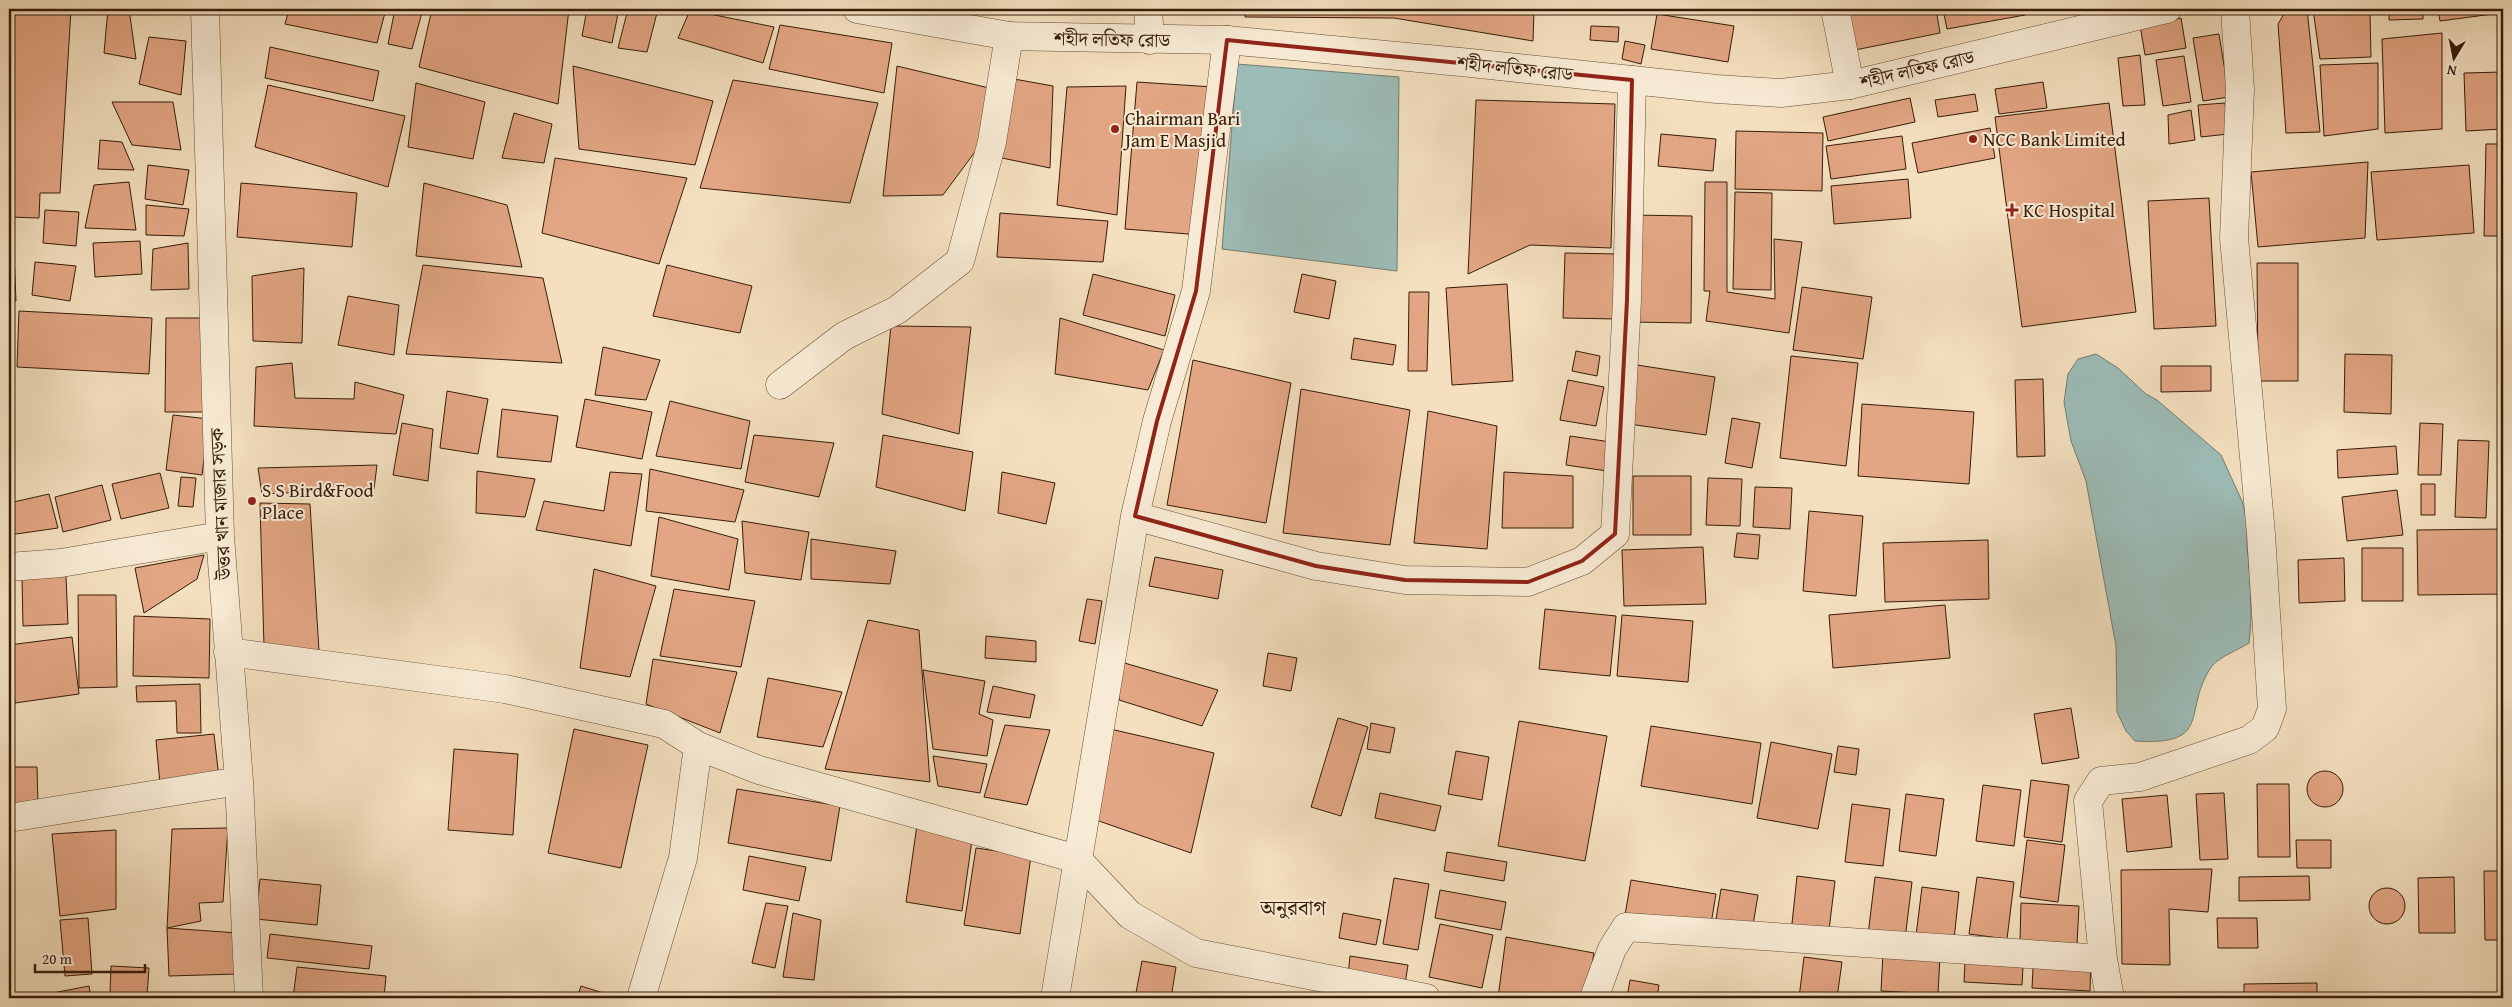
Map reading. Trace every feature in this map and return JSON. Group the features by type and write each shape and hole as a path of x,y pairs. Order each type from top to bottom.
{"street":[{"name":"উত্তর খান মাজার সড়ক","path":"204,9 220,536 239,781 249,998"},
{"name":"শহীদ লতিফ রোড","path":"857,9 1009,36 1227,40 1717,89 1781,93 1850,85 2167,9"},
{"path":"1148,9 1150,40"},
{"path":"1835,9 1850,85"},
{"path":"2110,998 2103,959 2088,801 2101,781 2140,777 2249,740 2264,728 2272,709 2261,534 2234,238 2240,90 2234,9"},
{"path":"780,384 844,336 897,310 960,261 992,142 1009,36"},
{"path":"1055,998 1135,516 1157,421 1196,291 1227,40"},
{"path":"1135,516 1316,566 1405,580 1528,582 1582,561 1615,534 1627,300 1632,80"},
{"path":"9,567 61,563 220,536"},
{"path":"228,652 505,689 664,724 698,746 759,770 1077,859 1130,915 1196,954 1426,998"},
{"path":"641,998 683,858 698,746"},
{"path":"9,818 239,781"},
{"path":"1594,998 1612,949 1626,927 2103,959"}],"highlighted area":[{"path":"1227,40 1632,80 1627,300 1615,534 1582,561 1528,582 1405,580 1316,566 1135,516 1157,421 1196,291"}],"water":[{"path":"1237,64 1399,77 1397,271 1222,249"},
{"path":"2096,354 2118,368 2146,394 2157,400 2221,455 2242,501 2247,521 2251,621 2249,643 2212,666 2203,682 2192,722 2186,731 2176,738 2160,741 2135,741 2126,731 2117,712 2116,646 2086,481 2071,441 2064,402 2068,374 2078,359"}],"building":[{"path":"9,9 71,9 60,193 40,193 39,218 9,217"},
{"path":"78,9 103,9 103,11"},
{"path":"108,9 129,9 136,59 104,53"},
{"path":"289,9 386,9 377,43 285,24"},
{"path":"395,9 423,9 412,49 388,44"},
{"path":"432,9 569,9 558,104 419,67"},
{"path":"587,9 619,9 612,43 582,36"},
{"path":"628,9 658,9 647,52 618,48"},
{"path":"1155,9 1212,9 1212,12 1155,12"},
{"path":"1245,9 1534,9 1533,41 1394,18 1245,17"},
{"path":"1843,9 1936,9 1940,33 1850,51"},
{"path":"1943,9 2024,9 2025,15 1947,29"},
{"path":"2287,9 2307,9 2320,132 2286,133 2278,24"},
{"path":"2313,9 2356,9 2356,13 2370,14 2371,57 2320,59"},
{"path":"2389,9 2423,9 2423,19 2389,20"},
{"path":"2438,9 2492,9 2493,14 2440,21"},
{"path":"2496,9 2503,9 2503,14 2497,15"},
{"path":"690,10 774,27 763,63 678,38"},
{"path":"1657,14 1734,26 1728,62 1651,49"},
{"path":"2181,18 2186,48 2145,55 2140,25"},
{"path":"780,25 892,43 884,93 769,69"},
{"path":"1591,26 1619,27 1618,42 1590,40"},
{"path":"2442,33 2442,129 2385,133 2382,39"},
{"path":"2219,34 2229,97 2203,101 2193,38"},
{"path":"149,37 186,41 181,95 139,84"},
{"path":"1625,41 1645,45 1641,64 1622,59"},
{"path":"270,47 379,71 373,101 265,78"},
{"path":"2140,55 2145,105 2123,106 2118,58"},
{"path":"2184,56 2191,102 2163,106 2156,60"},
{"path":"2378,63 2378,129 2324,136 2320,65"},
{"path":"573,66 713,101 695,165 579,149"},
{"path":"897,66 989,88 980,145 943,195 883,196"},
{"path":"2503,72 2503,129 2466,131 2464,73"},
{"path":"1014,79 1053,86 1050,168 1002,158"},
{"path":"733,80 878,103 850,203 700,188"},
{"path":"1137,82 1213,87 1201,235 1125,229"},
{"path":"2043,82 2047,108 1999,114 1995,89"},
{"path":"416,83 485,102 473,159 408,147"},
{"path":"268,85 405,116 388,187 255,147"},
{"path":"1126,86 1117,215 1057,205 1067,87"},
{"path":"1975,94 1978,111 1938,117 1935,100"},
{"path":"1910,98 1915,122 1828,141 1823,117"},
{"path":"1476,100 1615,104 1611,248 1530,245 1468,274"},
{"path":"112,102 173,102 181,150 132,145"},
{"path":"2109,103 2136,312 2022,327 1995,117"},
{"path":"2225,103 2228,134 2201,137 2198,105"},
{"path":"2191,110 2195,140 2169,144 2168,115"},
{"path":"514,113 552,124 544,163 502,158"},
{"path":"1990,128 1995,158 1918,173 1912,143"},
{"path":"1736,131 1823,133 1822,191 1735,189"},
{"path":"1661,134 1716,139 1713,171 1658,166"},
{"path":"1902,136 1906,169 1831,179 1826,146"},
{"path":"100,140 122,142 134,170 98,169"},
{"path":"2486,144 2503,144 2503,236 2484,236"},
{"path":"555,158 687,178 659,264 542,233"},
{"path":"2368,162 2365,238 2258,247 2251,172"},
{"path":"148,165 189,170 183,205 145,199"},
{"path":"2469,165 2474,233 2377,240 2371,172"},
{"path":"1908,179 1911,218 1834,224 1831,186"},
{"path":"129,182 136,230 85,228 94,185"},
{"path":"1705,182 1727,182 1727,292 1775,299 1774,239 1802,242 1789,333 1706,321 1710,291 1704,291"},
{"path":"241,183 357,193 352,247 237,237"},
{"path":"424,183 507,205 522,267 416,256"},
{"path":"1735,192 1772,193 1771,290 1733,289"},
{"path":"2209,198 2216,326 2154,329 2148,201"},
{"path":"146,205 189,209 184,236 146,235"},
{"path":"45,210 79,212 76,246 43,243"},
{"path":"1000,213 1108,221 1103,262 997,257"},
{"path":"1632,215 1692,216 1691,323 1631,322"},
{"path":"140,241 142,274 95,277 93,243"},
{"path":"188,243 189,289 151,290 153,249"},
{"path":"9,253 14,253 16,301 9,301"},
{"path":"1565,253 1619,254 1617,319 1563,318"},
{"path":"35,262 76,266 70,301 32,295"},
{"path":"2257,263 2298,263 2298,381 2258,381"},
{"path":"423,265 543,278 562,363 406,354"},
{"path":"667,265 752,286 740,333 653,316"},
{"path":"304,268 302,343 253,341 252,276"},
{"path":"1093,274 1175,295 1165,336 1083,315"},
{"path":"1302,274 1336,281 1329,319 1294,312"},
{"path":"1507,284 1513,381 1452,385 1446,288"},
{"path":"1802,287 1872,297 1863,359 1793,350"},
{"path":"1409,292 1429,292 1427,371 1408,371"},
{"path":"348,296 399,305 394,355 338,345"},
{"path":"19,311 152,318 149,374 17,367"},
{"path":"166,318 207,318 207,412 165,412"},
{"path":"1060,318 1164,350 1148,390 1055,374"},
{"path":"9,324 11,325 9,351"},
{"path":"891,326 971,327 959,434 882,414"},
{"path":"1354,338 1396,345 1393,365 1351,359"},
{"path":"603,347 660,360 646,400 595,395"},
{"path":"1576,351 1600,356 1597,376 1572,371"},
{"path":"2345,354 2392,355 2391,414 2344,412"},
{"path":"1791,356 1858,363 1846,466 1780,458"},
{"path":"1193,360 1291,383 1266,523 1167,505"},
{"path":"292,363 295,398 354,399 355,382 404,395 396,434 254,426 256,367"},
{"path":"1637,365 1715,377 1706,435 1629,424"},
{"path":"2161,366 2211,366 2211,391 2161,392"},
{"path":"2043,379 2045,456 2017,457 2015,380"},
{"path":"1568,380 1604,387 1596,426 1560,420"},
{"path":"1301,389 1410,410 1390,545 1283,533"},
{"path":"447,391 488,399 478,454 440,448"},
{"path":"585,399 652,412 642,459 576,447"},
{"path":"670,401 750,421 741,469 656,456"},
{"path":"1862,404 1974,412 1969,484 1858,476"},
{"path":"502,409 558,416 551,462 497,457"},
{"path":"1428,411 1497,426 1487,549 1414,543"},
{"path":"173,415 209,419 202,475 166,470"},
{"path":"1732,418 1760,423 1752,468 1725,463"},
{"path":"402,423 433,429 428,481 393,475"},
{"path":"2420,423 2443,424 2441,475 2418,475"},
{"path":"754,435 834,443 819,497 745,482"},
{"path":"883,435 973,452 965,511 876,487"},
{"path":"2502,435 2503,513 2501,513"},
{"path":"1570,436 1611,442 1607,471 1566,465"},
{"path":"2458,440 2489,441 2486,518 2455,517"},
{"path":"2396,446 2398,474 2338,478 2337,450"},
{"path":"9,449 12,480 9,481"},
{"path":"377,465 374,489 262,494 258,468"},
{"path":"650,469 744,490 735,522 646,511"},
{"path":"477,471 535,479 525,517 476,513"},
{"path":"610,472 642,474 631,546 536,530 544,501 604,511"},
{"path":"1002,472 1055,483 1046,524 998,513"},
{"path":"1504,472 1573,476 1573,528 1502,528"},
{"path":"160,473 169,508 121,519 112,484"},
{"path":"1633,476 1691,476 1691,535 1633,535"},
{"path":"181,477 196,478 193,507 178,506"},
{"path":"1708,478 1742,479 1740,526 1706,525"},
{"path":"2421,484 2435,484 2435,515 2421,515"},
{"path":"102,485 111,520 63,532 55,497"},
{"path":"1755,487 1792,488 1790,529 1753,527"},
{"path":"2397,490 2403,535 2347,541 2342,497"},
{"path":"49,494 58,528 9,535 9,503"},
{"path":"260,503 310,504 319,651 264,647"},
{"path":"1809,511 1863,516 1856,596 1803,591"},
{"path":"659,517 738,539 729,590 651,576"},
{"path":"742,521 809,532 801,580 745,573"},
{"path":"2503,529 2503,594 2418,595 2417,530"},
{"path":"1737,533 1760,535 1758,559 1734,557"},
{"path":"811,539 896,551 890,584 811,579"},
{"path":"1988,540 1989,599 1885,602 1883,543"},
{"path":"1703,547 1706,604 1624,606 1622,550"},
{"path":"2362,548 2403,548 2403,601 2362,601"},
{"path":"204,555 197,579 144,613 135,568"},
{"path":"1155,557 1223,570 1218,599 1149,586"},
{"path":"2344,558 2345,601 2299,603 2298,560"},
{"path":"594,569 656,586 630,677 580,668"},
{"path":"66,576 68,624 23,626 22,577"},
{"path":"9,587 14,589 9,619"},
{"path":"674,589 755,601 741,667 660,656"},
{"path":"78,595 116,595 117,687 79,688"},
{"path":"1087,599 1102,601 1095,644 1079,641"},
{"path":"1945,605 1950,658 1833,668 1829,615"},
{"path":"1545,609 1616,616 1610,676 1539,669"},
{"path":"1622,615 1693,621 1688,682 1617,676"},
{"path":"134,616 210,619 209,678 133,676"},
{"path":"868,620 919,630 930,782 825,769"},
{"path":"986,636 1036,641 1036,662 985,658"},
{"path":"72,637 79,694 15,703 9,645"},
{"path":"1268,653 1297,658 1291,691 1263,686"},
{"path":"653,659 737,672 720,733 646,704"},
{"path":"1121,662 1218,690 1202,726 1119,700"},
{"path":"923,670 985,681 979,714 993,720 987,756 933,749"},
{"path":"768,678 842,692 823,747 757,737"},
{"path":"200,684 201,733 177,733 176,701 137,702 136,686"},
{"path":"993,686 1035,695 1030,718 987,712"},
{"path":"2071,708 2079,758 2042,764 2034,714"},
{"path":"1338,718 1368,727 1341,816 1311,807"},
{"path":"1519,721 1607,736 1585,861 1498,846"},
{"path":"1371,723 1395,728 1390,753 1367,749"},
{"path":"1005,725 1050,730 1027,805 984,797"},
{"path":"1651,726 1761,743 1752,804 1641,786"},
{"path":"1106,728 1214,753 1191,853 1096,820"},
{"path":"574,729 648,745 621,868 548,853"},
{"path":"214,734 219,778 160,784 156,740"},
{"path":"1771,742 1832,754 1818,829 1757,818"},
{"path":"1838,746 1859,749 1856,775 1834,772"},
{"path":"454,749 518,754 513,835 448,830"},
{"path":"1456,751 1489,757 1482,800 1448,794"},
{"path":"933,756 987,764 980,793 938,786"},
{"path":"9,767 37,767 38,803 10,803"},
{"path":"2325,771 2332,772 2338,776 2342,782 2342,796 2338,802 2332,806 2325,807 2318,806 2312,802 2308,796 2307,789 2308,782 2312,776 2318,772"},
{"path":"2031,780 2069,785 2062,842 2024,837"},
{"path":"2257,784 2289,784 2290,857 2258,857"},
{"path":"1983,785 2021,790 2014,846 1976,841"},
{"path":"737,789 840,806 831,861 728,843"},
{"path":"1380,793 1441,806 1435,831 1375,818"},
{"path":"2224,793 2228,859 2200,860 2196,794"},
{"path":"1906,794 1944,799 1936,856 1899,851"},
{"path":"2167,795 2172,847 2127,852 2122,799"},
{"path":"1852,804 1890,809 1883,866 1845,862"},
{"path":"917,825 973,833 962,911 906,902"},
{"path":"228,828 223,902 199,903 201,921 167,928 172,829"},
{"path":"116,830 116,909 60,916 52,834"},
{"path":"2027,840 2065,845 2058,902 2020,897"},
{"path":"2296,840 2331,840 2331,868 2297,868"},
{"path":"976,848 1031,856 1020,934 964,925"},
{"path":"1447,852 1507,862 1504,881 1444,871"},
{"path":"749,856 806,867 799,901 743,890"},
{"path":"2212,869 2208,912 2169,909 2170,965 2122,964 2121,870"},
{"path":"2484,871 2503,871 2503,940 2485,940"},
{"path":"1797,876 1835,881 1828,938 1791,933"},
{"path":"2309,876 2310,900 2239,901 2239,877"},
{"path":"1875,877 1912,882 1905,939 1868,935"},
{"path":"1977,877 2014,882 2007,939 1969,934"},
{"path":"2454,877 2455,933 2419,933 2418,878"},
{"path":"1394,878 1429,884 1418,950 1383,944"},
{"path":"260,879 321,885 317,925 256,919"},
{"path":"1631,880 1716,894 1710,930 1625,915"},
{"path":"1922,887 1959,892 1953,949 1915,944"},
{"path":"2387,888 2394,889 2400,893 2404,899 2404,913 2400,919 2394,923 2387,924 2380,923 2374,919 2370,913 2369,906 2370,899 2374,893 2380,889"},
{"path":"1721,889 1758,895 1753,925 1716,919"},
{"path":"1440,890 1506,902 1501,930 1435,918"},
{"path":"766,903 788,906 775,968 752,963"},
{"path":"2021,903 2079,906 2077,944 2020,941"},
{"path":"793,913 821,920 814,980 783,977"},
{"path":"1343,913 1381,920 1376,945 1339,938"},
{"path":"88,918 92,974 65,976 60,920"},
{"path":"2217,918 2257,918 2258,948 2218,948"},
{"path":"1440,924 1493,935 1482,988 1429,977"},
{"path":"167,928 238,933 237,974 169,976"},
{"path":"270,934 372,946 369,969 267,958"},
{"path":"1506,937 1594,953 1586,998 1498,998"},
{"path":"1966,944 2024,947 2022,985 1964,982"},
{"path":"2034,950 2091,953 2090,991 2032,988"},
{"path":"1883,953 1940,956 1938,994 1881,991"},
{"path":"1350,956 1408,965 1405,984 1348,975"},
{"path":"1804,957 1842,962 1837,998 1799,998"},
{"path":"1142,961 1176,967 1171,998 1135,998"},
{"path":"111,966 149,968 147,995 110,993"},
{"path":"297,967 386,976 384,998 293,998"},
{"path":"1630,980 1659,985 1657,998 1627,998"},
{"path":"2317,983 2317,998 2244,998 2244,984"},
{"path":"89,986 91,998 32,997"},
{"path":"581,986 619,998 577,998"},
{"path":"13,987 15,998 9,998 9,988"},
{"path":"2003,994 2060,997 2060,998 2003,998"},
{"path":"1853,995 1903,998 1853,998"}],"place":[{"name":"Chairman Bari Jam E Masjid","path":"1115,129"},
{"name":"NCC Bank Limited","path":"1973,139"},
{"name":"KC Hospital","path":"2012,210"},
{"name":"S S Bird&Food Place","path":"252,501"}],"district":[{"name":"অনুরবাগ","path":"1293,907"}]}
